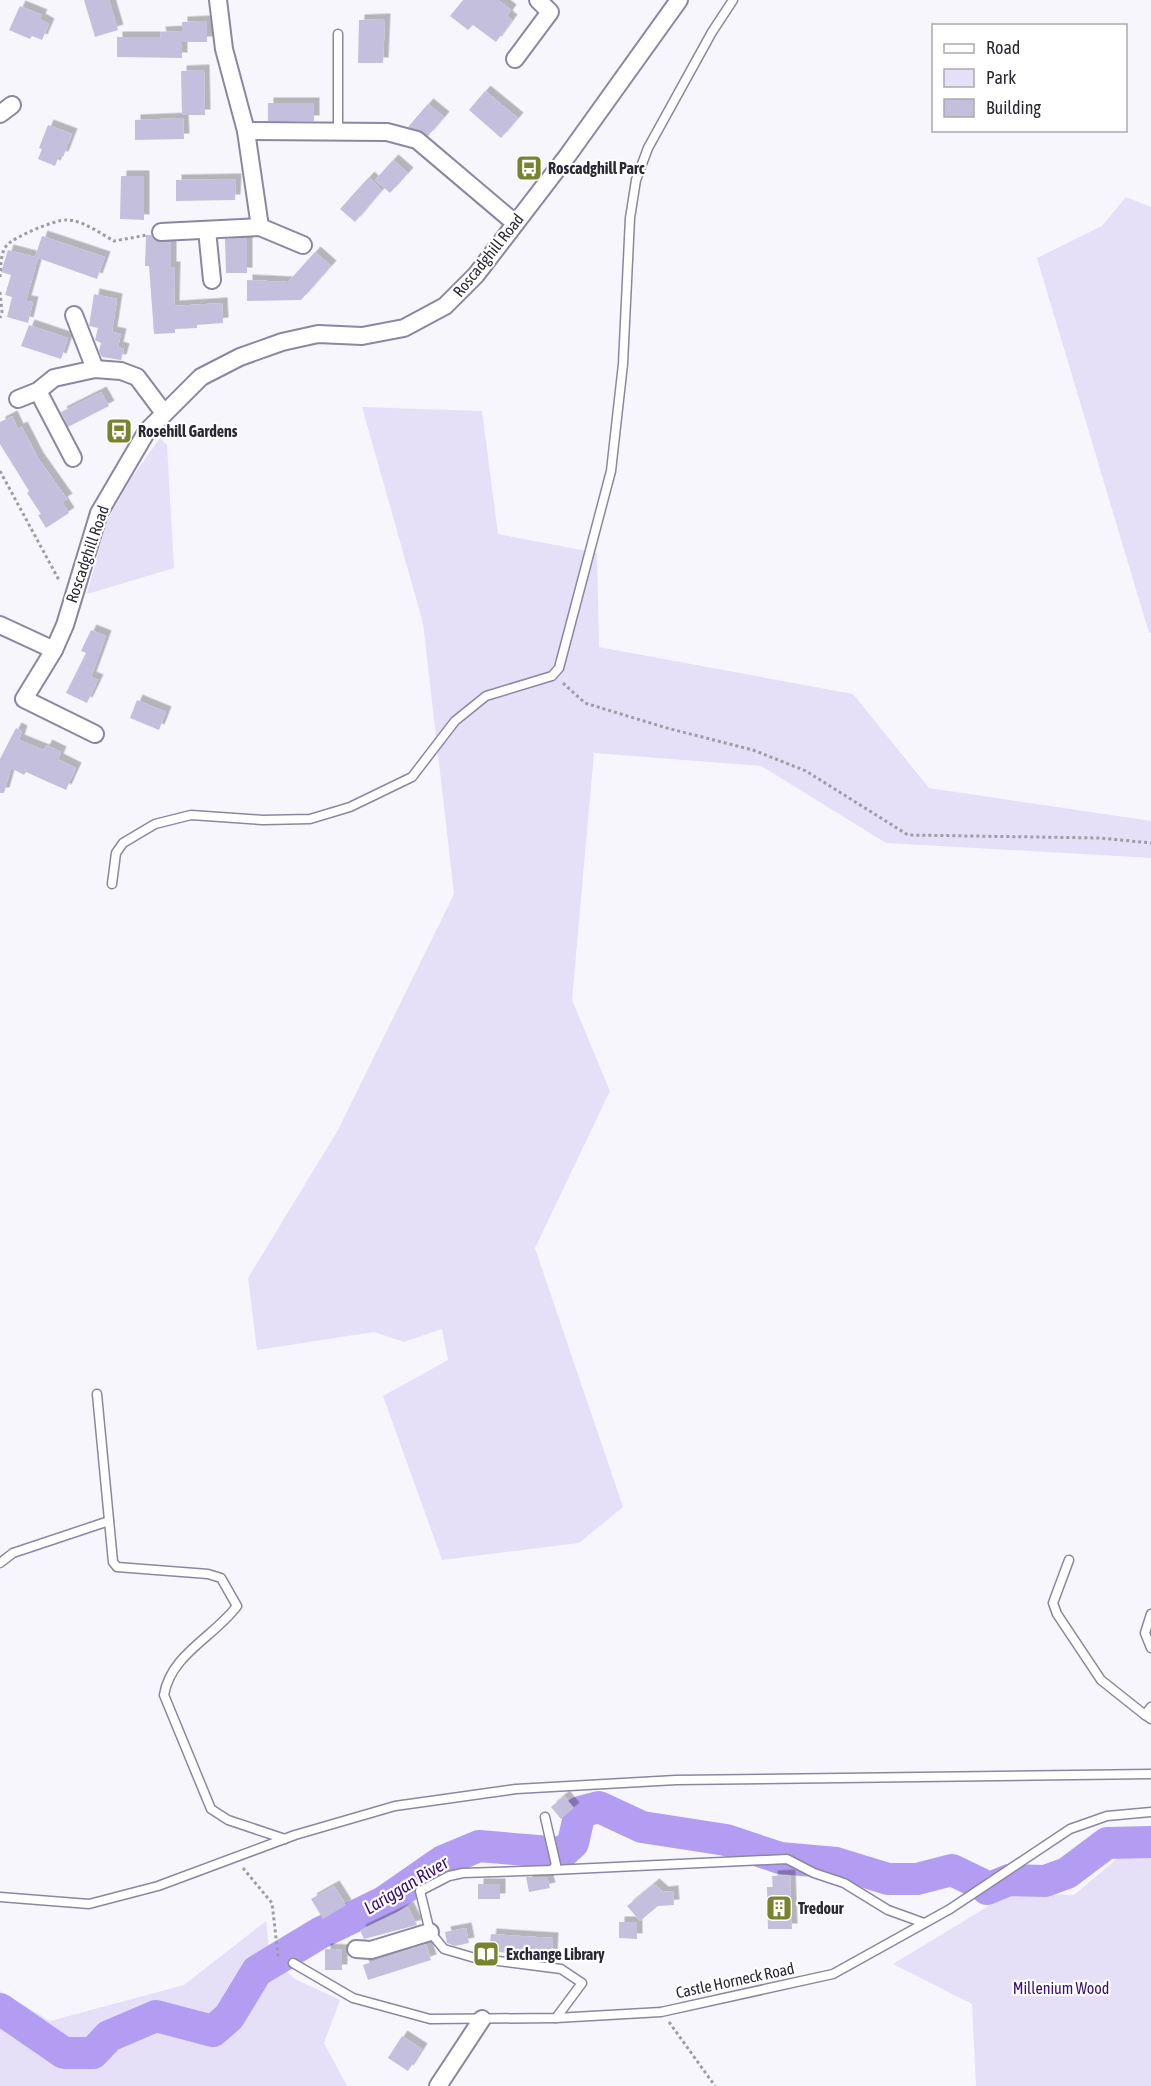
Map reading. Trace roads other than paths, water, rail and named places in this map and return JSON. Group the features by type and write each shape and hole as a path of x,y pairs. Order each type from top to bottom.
{"street":[{"path":"219,0 224,49 246,131 260,227"},
{"path":"515,59 550,12 538,0"},
{"name":"Roscadghill Road","path":"95,734 24,699 54,650 99,513 120,473 147,431 201,377 240,357 282,342 318,334 362,336 404,328 445,306 476,275 639,59 679,0"},
{"path":"246,131 387,132 417,140 515,223"},
{"path":"161,232 260,227 303,244"},
{"path":"207,230 212,280"},
{"path":"74,315 95,369"},
{"path":"18,399 38,391 54,378 95,369 121,370 137,377 164,413"},
{"path":"38,391 73,459"},
{"path":"0,625 54,650"},
{"path":"356,1949 371,1950 430,1932"},
{"path":"438,2086 482,2019"}],"lane":[{"path":"112,884 116,854 123,843 155,824 191,815 263,820 310,819 350,807 412,777 455,721 486,696 552,676 559,668 583,585 611,471 623,364 630,218 636,180 648,148 712,32 733,0"},
{"path":"338,34 338,132"},
{"path":"97,1394 113,1562 117,1567 208,1574 221,1578 237,1606 224,1624 182,1657 166,1686 164,1695 212,1809 228,1820 285,1839"},
{"path":"0,1563 14,1552 110,1521"},
{"path":"1069,1560 1053,1603 1057,1614 1101,1680 1148,1717 1151,1707"},
{"path":"1151,1614 1145,1633 1151,1648"},
{"path":"0,1897 89,1904 158,1886 285,1839 394,1806 516,1789 676,1780 1151,1774"},
{"name":"Castle Horneck Road","path":"293,1963 352,1998 430,2019 556,2018 661,2012 833,1974 924,1923 1070,1829 1107,1816 1151,1812"},
{"path":"545,1817 551,1840 554,1867"},
{"path":"556,2018 582,1983 561,1969 475,1958 444,1949 430,1932 420,1891 463,1872 787,1859 814,1873 844,1884 888,1910 924,1923"}],"waterway":[{"name":"Lariggan River","path":"0,2009 64,2053 93,2053 109,2036 156,2016 213,2031 229,2017 257,1971 320,1933 384,1902 443,1861 479,1846 562,1853 573,1843 580,1812 599,1807 642,1827 726,1840 780,1858 836,1863 888,1879 917,1879 952,1870 981,1884"},
{"name":"Lariggan River","path":"987,1889 1009,1880 1045,1881 1067,1873 1107,1843 1151,1842"}],"place":[{"name":"Roscadghill Parc","path":"529,168"},
{"name":"Rosehill Gardens","path":"119,431"},
{"name":"Tredour","path":"779,1908"},
{"name":"Exchange Library","path":"486,1954"}],"park label":[{"name":"Millenium Wood","path":"1061,1988"}]}
